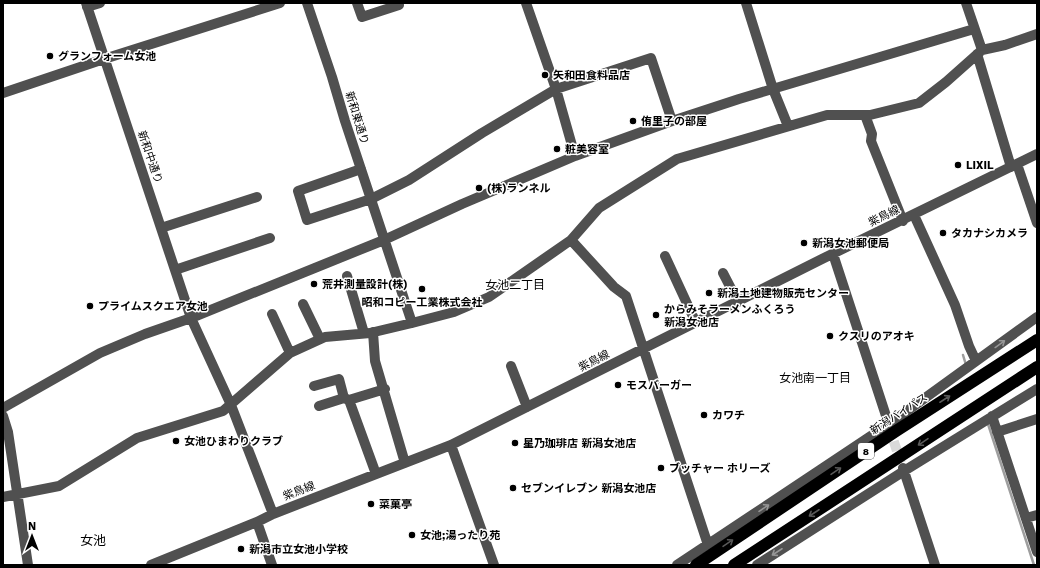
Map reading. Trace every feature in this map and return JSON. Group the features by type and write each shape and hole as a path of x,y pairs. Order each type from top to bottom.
{"highway":[{"path":"997,365 1037,332"},
{"name":"新潟バイパス","path":"696,565 1037,340"},
{"name":"8","path":"734,565 1037,367"},
{"path":"950,424 1037,376"}],"street":[{"path":"87,5 100,3"},
{"path":"3,94 104,59 280,3"},
{"name":"新和東通り","path":"307,3 412,323"},
{"path":"357,3 362,17 399,5 398,3"},
{"path":"526,3 556,89 575,156"},
{"path":"746,3 773,89 788,126"},
{"path":"966,3 979,52 1014,165 1037,223"},
{"name":"新和中通り","path":"87,5 191,318 231,405 273,514"},
{"path":"3,408 100,354 145,334 191,318 384,240 462,204 575,156 672,121 974,29"},
{"path":"3,497 59,486 137,438 223,411 290,353 320,339 325,337 369,332 412,323 454,312 489,297 571,240 600,208 677,159 828,115 865,115 919,103 946,82 979,52 1037,34"},
{"path":"361,169 298,191 307,220 371,199 409,180 482,133 556,89 651,58 672,121"},
{"path":"865,115 872,134 871,141 903,221"},
{"name":"紫鳥線","path":"151,565 257,522 273,514 451,445 1037,154"},
{"path":"161,228 257,197"},
{"path":"914,215 955,305 969,346 976,361"},
{"path":"175,270 270,238"},
{"path":"571,240 614,287 626,296 708,545"},
{"path":"833,254 889,425"},
{"path":"665,256 696,323"},
{"path":"723,273 738,302"},
{"path":"347,276 369,332 375,361 385,389 405,463"},
{"path":"303,304 320,339"},
{"path":"272,314 290,353"},
{"path":"677,565 889,425 1037,318"},
{"path":"511,366 527,407"},
{"path":"314,386 338,379 376,474"},
{"path":"319,406 385,389"},
{"path":"757,565 903,470 1037,389"},
{"path":"3,416 8,432 28,565"},
{"path":"992,416 1037,552"},
{"path":"997,432 1037,419"},
{"path":"451,445 494,565"},
{"path":"903,470 935,565"},
{"path":"1026,518 1037,515"},
{"path":"257,522 272,565"}],"waterway":[{"path":"963,355 966,365"},
{"path":"988,424 1034,565"}],"tunnel":[{"path":"889,427 901,463"}],"place":[{"name":"グランフォーム女池","path":"50,56"},
{"name":"矢和田食料品店","path":"545,75"},
{"name":"侑里子の部屋","path":"633,121"},
{"name":"粧美容室","path":"557,149"},
{"name":"LIXIL","path":"958,165"},
{"name":"(株)ランネル","path":"479,188"},
{"name":"タカナシカメラ","path":"943,233"},
{"name":"新潟女池郵便局","path":"804,243"},
{"name":"荒井測量設計(株)","path":"314,284"},
{"name":"昭和コピー工業株式会社","path":"422,289"},
{"name":"新潟土地建物販売センター","path":"709,293"},
{"name":"プライムスクエア女池","path":"90,306"},
{"name":"からみそラーメンふくろう 新潟女池店","path":"656,315"},
{"name":"クスリのアオキ","path":"830,336"},
{"name":"モスバーガー","path":"618,385"},
{"name":"カワチ","path":"704,415"},
{"name":"女池ひまわりクラブ","path":"176,441"},
{"name":"星乃珈琲店 新潟女池店","path":"515,443"},
{"name":"ブッチャー ホリーズ","path":"661,468"},
{"name":"セブンイレブン 新潟女池店","path":"513,488"},
{"name":"菜菓亭","path":"371,504"},
{"name":"女池;湯ったり苑","path":"412,535"},
{"name":"新潟市立女池小学校","path":"241,549"}],"district":[{"name":"女池二丁目","path":"515,285"},
{"name":"女池南一丁目","path":"815,378"},
{"name":"女池","path":"93,540"}]}
